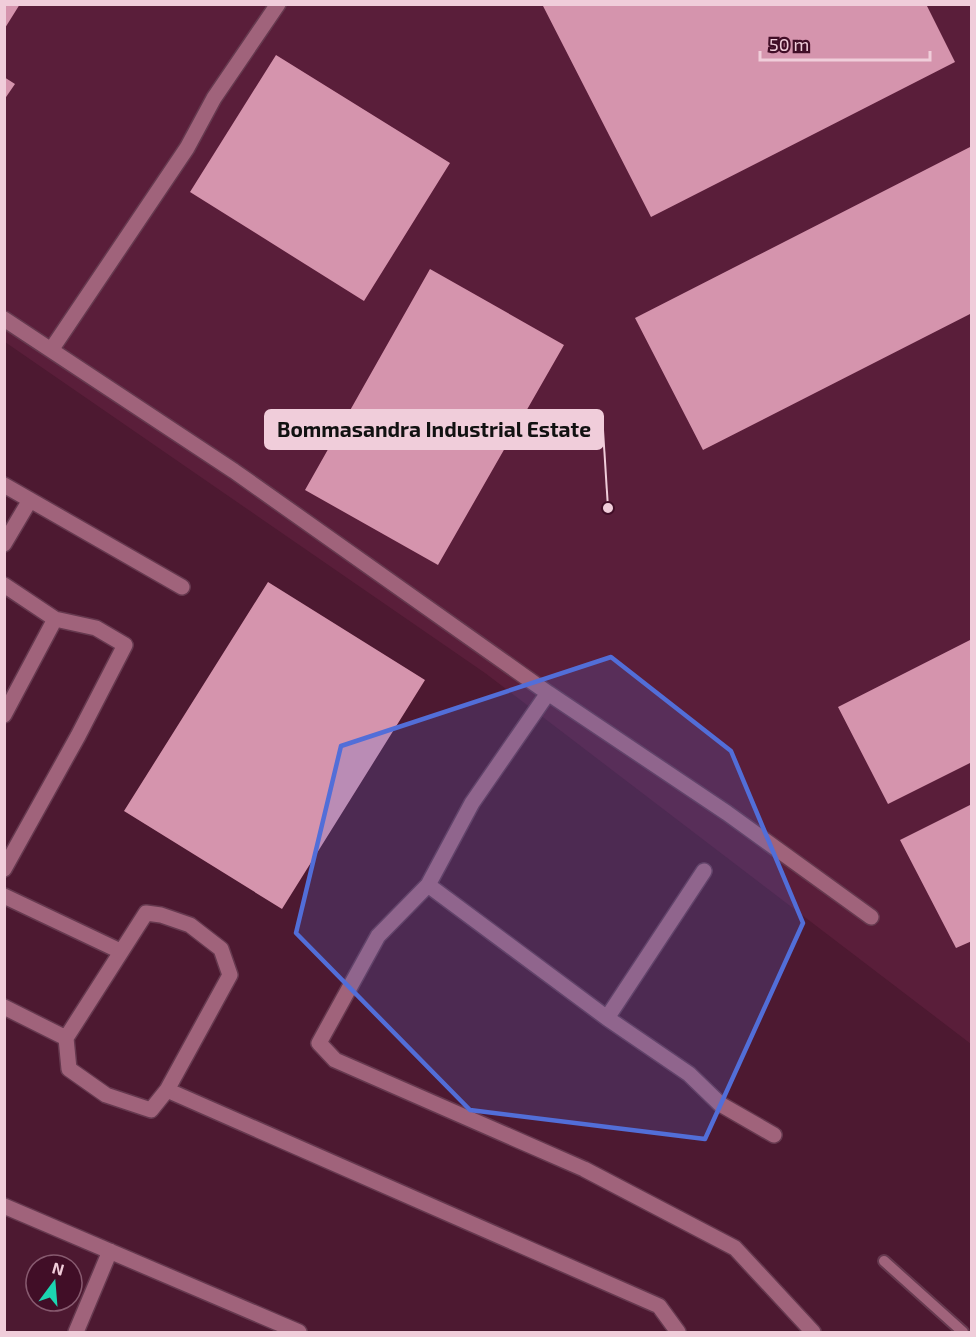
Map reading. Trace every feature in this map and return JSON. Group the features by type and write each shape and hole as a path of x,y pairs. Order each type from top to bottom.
{"street":[{"path":"51,350 187,148 214,98 278,4"},
{"path":"4,319 234,471 548,693 744,824 871,917"},
{"path":"4,485 182,587"},
{"path":"4,544 30,500"},
{"path":"4,585 55,619 96,628 125,645 78,736 4,869"},
{"path":"4,715 55,619"},
{"path":"548,693 472,803 428,885 378,936 319,1044 335,1060 584,1168 735,1248 813,1332"},
{"path":"607,1018 704,871"},
{"path":"428,885 607,1018 689,1074 720,1104 774,1135"},
{"path":"4,896 120,951"},
{"path":"146,913 160,915 190,925 221,949 230,975 167,1090 151,1110 106,1095 69,1069 66,1038 120,951 146,913"},
{"path":"4,1007 66,1038"},
{"path":"167,1090 659,1306 678,1332"},
{"path":"4,1206 290,1331"},
{"path":"76,1332 110,1251"}],"lane":[{"path":"884,1261 963,1332"}],"highlighted area":[{"path":"611,657 731,751 803,923 705,1139 470,1110 296,933 341,746"}],"shaded area":[{"path":"5,5 971,5 971,1044 485,673 5,342"}],"building":[{"path":"5,4 20,4 5,28"},
{"path":"542,4 926,4 955,62 651,217"},
{"path":"276,55 450,163 364,301 190,192"},
{"path":"4,77 15,84 4,100"},
{"path":"972,146 972,313 703,450 635,318"},
{"path":"430,269 564,345 438,565 305,490"},
{"path":"268,582 425,680 282,909 124,811"},
{"path":"972,639 972,762 888,804 838,707"},
{"path":"972,804 972,941 956,948 900,840"}],"place":[{"name":"Bommasandra Industrial Estate","path":"608,508"}]}
